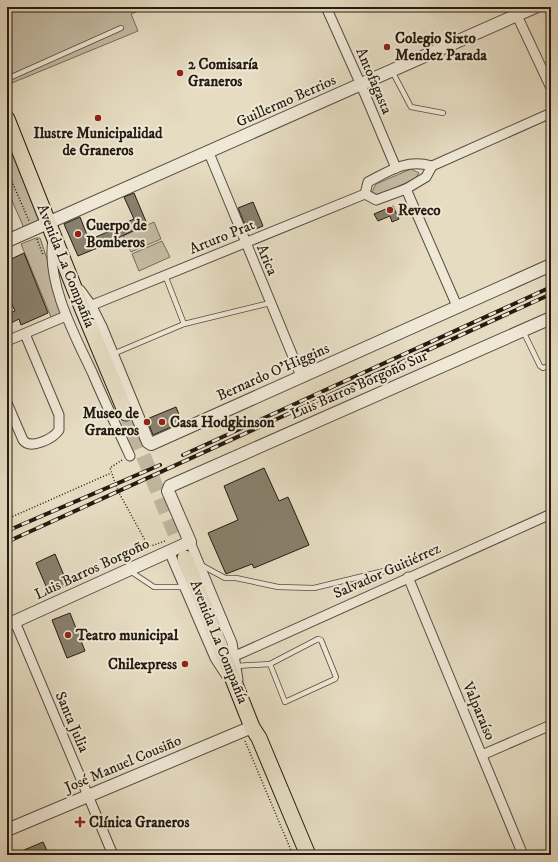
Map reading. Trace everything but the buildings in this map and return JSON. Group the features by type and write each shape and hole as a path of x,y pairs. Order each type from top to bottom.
{"main road":[{"name":"Avenida La Compañía","path":"7,119 73,284 131,413"},
{"name":"Avenida La Compañía","path":"185,558 240,693 252,727 259,738 308,855"},
{"name":"Avenida La Compañía","path":"252,727 252,741 299,855"}],"street":[{"name":"Antofagasta","path":"326,7 396,168"},
{"name":"Guillermo Berrios","path":"7,241 51,227 209,153 392,71 515,11 535,7"},
{"path":"515,11 551,88"},
{"path":"432,166 418,162 396,168 368,182 365,194 376,200 406,189 426,177 432,166 551,113"},
{"name":"Arica","path":"209,153 244,242 301,376"},
{"path":"406,189 457,306"},
{"name":"Arturo Prat","path":"90,306 365,194"},
{"path":"51,227 51,252 55,278 66,316 130,456"},
{"name":"Bernardo O'Higgins","path":"73,284 90,306 112,354 131,413 148,442 154,444 301,376 551,265"},
{"path":"7,341 66,316"},
{"name":"Luis Barros Borgoño Sur","path":"190,542 168,491 170,486 551,318"},
{"path":"7,403 26,444 30,445 53,436 58,430 59,415 25,334"},
{"path":"115,424 131,413"},
{"name":"Salvador Guitiérrez","path":"235,656 551,514"},
{"path":"190,542 232,643 240,693"},
{"name":"Luis Barros Borgoño","path":"11,624 190,542"},
{"path":"169,551 215,658 240,693"},
{"name":"Valparaíso","path":"408,577 523,855"},
{"name":"Santa Julia","path":"11,624 113,855"},
{"path":"482,755 551,725"},
{"name":"José Manuel Cousiño","path":"7,830 252,727"}],"lane":[{"path":"7,79 121,28"},
{"path":"392,71 411,107 443,113"},
{"path":"165,275 184,324"},
{"path":"112,354 184,324 270,303"},
{"path":"523,331 540,366 543,368 551,365"},
{"path":"200,564 226,578 236,578 278,587 314,588 388,570"},
{"path":"129,570 154,587 185,587"},
{"path":"236,666 270,664 318,639 321,640 336,677 335,679 286,702 270,664"}],"path":[{"path":"130,456 110,468 118,491 146,542 151,546 165,541 169,551"},
{"path":"7,519 111,473"}],"shaded area":[{"path":"7,7 148,7 131,14 138,31 7,85"},
{"path":"7,132 44,219 24,228 7,189"},
{"path":"411,169 419,173 415,179 378,195 372,192 376,184"},
{"path":"154,222 161,239 131,252 123,236"},
{"path":"36,238 40,238 53,277 62,313 51,317 21,244"},
{"path":"162,241 170,257 139,271 132,254"}],"tunnel":[{"path":"126,413 185,558"}],"railway":[{"path":"183,455 551,287"},
{"path":"7,542 551,294"},
{"path":"7,531 160,465"}],"place":[{"name":"Colegio Sixto Mendez Parada","path":"387,47"},
{"name":"2 Comisaría Graneros","path":"180,73"},
{"name":"Ilustre Municipalidad de Graneros","path":"98,118"},
{"name":"Reveco","path":"390,210"},
{"name":"Cuerpo de Bomberos","path":"78,234"},
{"name":"Museo de Graneros","path":"147,422"},
{"name":"Casa Hodgkinson","path":"162,422"},
{"name":"Teatro municipal","path":"68,635"},
{"name":"Chilexpress","path":"185,664"},
{"name":"Clínica Graneros","path":"80,822"}]}
